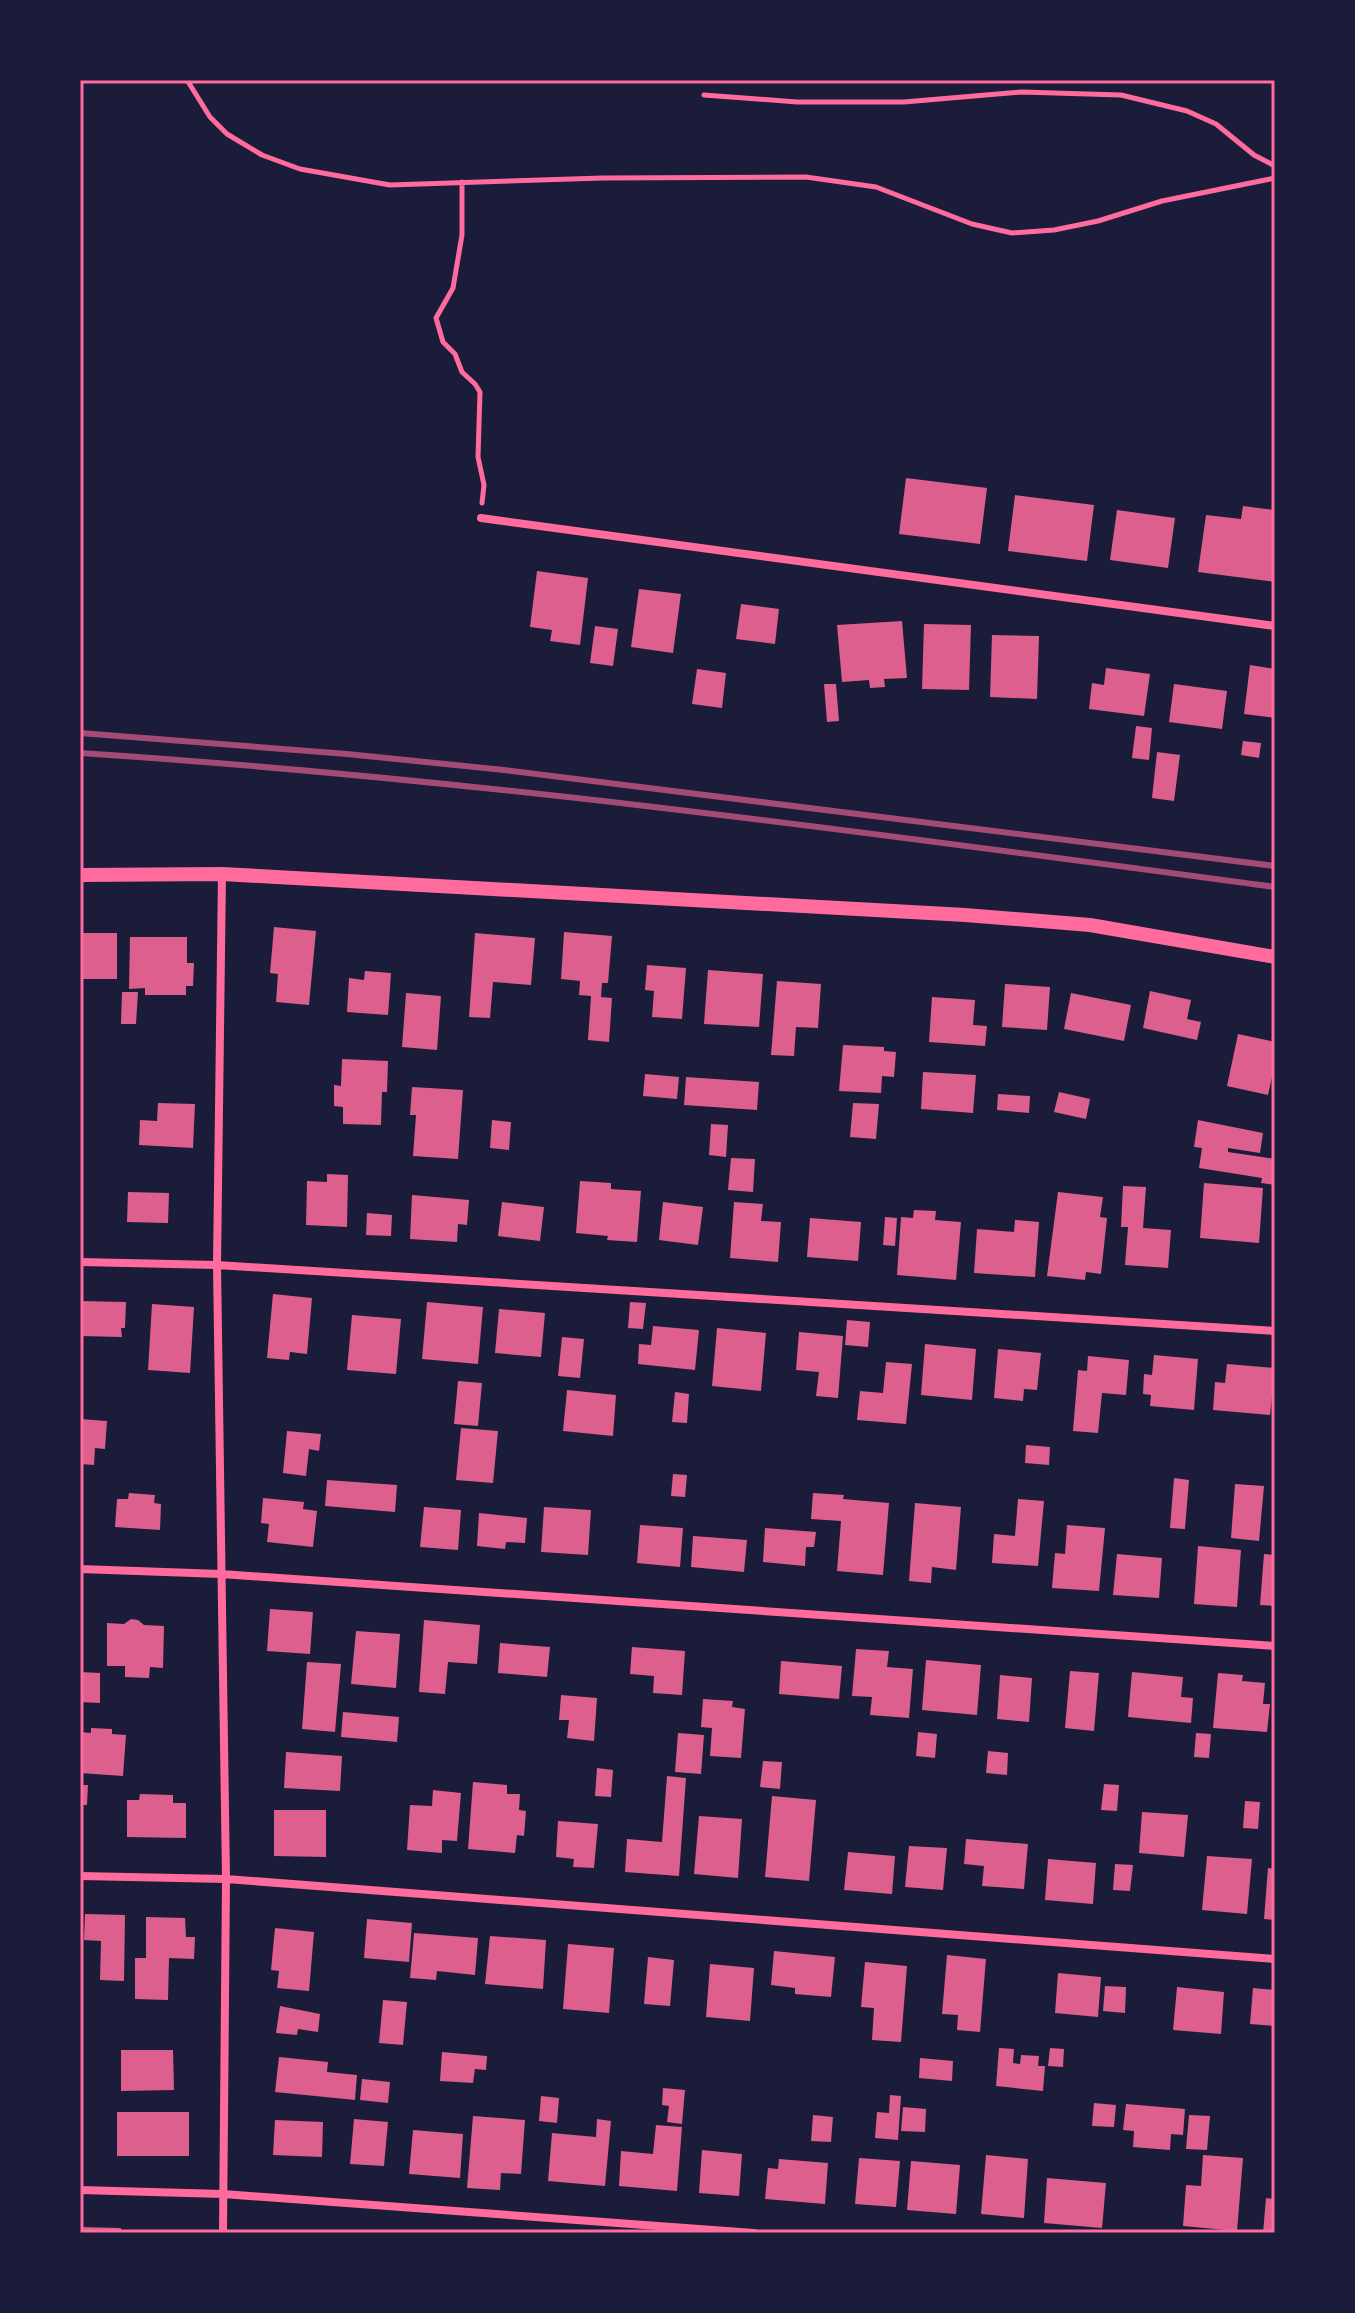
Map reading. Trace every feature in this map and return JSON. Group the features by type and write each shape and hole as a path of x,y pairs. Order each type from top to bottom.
{"street":[{"path":"481,518 1275,626"},
{"path":"222,874 217,1265 226,1879 223,2233"},
{"path":"80,875 222,874 1012,918 1090,925 1275,957"},
{"path":"80,1262 217,1265 1275,1331"},
{"path":"80,1569 221,1574 1275,1646"},
{"path":"80,1876 226,1879 1275,1959"},
{"path":"80,2190 223,2194 754,2233"}],"path":[{"path":"187,80 210,117 227,134 262,155 300,169 390,185 806,177 876,187 972,224 1012,233 1054,230 1098,221 1162,201 1275,178"},
{"path":"704,95 797,102 904,102 1021,92 1121,95 1176,108 1216,124 1254,155 1275,166"},
{"path":"462,182 462,235 453,288 436,318 443,342 455,354 462,372 480,392 478,457 484,485 481,518"}],"building":[{"path":"906,478 987,488 980,544 899,534"},
{"path":"1015,495 1094,505 1087,561 1008,551"},
{"path":"1243,506 1275,510 1275,582 1198,572 1206,515 1241,519"},
{"path":"1117,510 1175,518 1168,568 1110,560"},
{"path":"537,571 588,578 580,645 550,641 552,630 530,627"},
{"path":"639,589 681,594 673,653 631,647"},
{"path":"741,604 779,609 775,644 736,639"},
{"path":"902,621 907,678 884,679 885,687 870,688 869,680 842,682 837,625"},
{"path":"924,624 971,625 969,690 922,689"},
{"path":"595,626 618,629 613,666 590,663"},
{"path":"992,635 1039,636 1037,699 990,697"},
{"path":"1250,665 1275,669 1275,718 1244,714"},
{"path":"1106,668 1150,674 1144,716 1089,709 1092,683 1104,685"},
{"path":"697,669 726,673 722,708 692,704"},
{"path":"824,684 836,684 839,721 827,722"},
{"path":"1174,684 1227,691 1222,729 1169,722"},
{"path":"1136,726 1152,728 1149,760 1132,758"},
{"path":"1243,741 1261,743 1259,758 1241,755"},
{"path":"1157,752 1180,755 1174,801 1152,798"},
{"path":"274,927 316,931 309,1005 276,1002 278,974 270,973"},
{"path":"564,932 612,936 608,983 602,983 601,997 612,998 609,1042 588,1040 591,996 579,995 580,981 561,979"},
{"path":"80,933 117,933 117,979 80,979"},
{"path":"475,933 535,938 531,985 493,982 490,1018 469,1017"},
{"path":"130,937 187,937 187,963 194,963 193,986 186,986 186,995 145,995 145,988 129,989"},
{"path":"647,965 686,968 682,1019 652,1017 654,991 645,990"},
{"path":"708,970 763,974 759,1027 704,1024"},
{"path":"365,971 391,973 388,1015 347,1012 349,978 364,980"},
{"path":"777,981 821,984 818,1028 796,1027 794,1056 771,1055"},
{"path":"1005,984 1050,987 1047,1030 1002,1027"},
{"path":"1150,991 1191,1000 1187,1019 1201,1022 1197,1040 1143,1028"},
{"path":"122,992 138,992 136,1024 121,1024"},
{"path":"406,993 441,996 437,1050 402,1047"},
{"path":"1071,993 1131,1005 1124,1041 1064,1029"},
{"path":"932,997 975,1000 973,1025 987,1026 985,1046 929,1042"},
{"path":"1238,1034 1275,1042 1275,1063 1268,1095 1227,1086"},
{"path":"843,1045 884,1047 884,1051 896,1052 894,1077 882,1076 881,1093 839,1091"},
{"path":"342,1059 388,1061 387,1092 382,1092 381,1125 343,1124 343,1107 334,1106 334,1085 341,1086"},
{"path":"923,1072 976,1075 973,1113 921,1109"},
{"path":"645,1074 679,1077 677,1099 643,1096"},
{"path":"686,1077 759,1082 757,1110 684,1105"},
{"path":"412,1087 463,1090 458,1159 413,1156 416,1115 410,1115"},
{"path":"1059,1092 1090,1099 1086,1119 1054,1112"},
{"path":"998,1094 1030,1096 1029,1113 997,1110"},
{"path":"158,1103 195,1104 193,1148 139,1145 140,1120 157,1121"},
{"path":"853,1103 879,1104 876,1139 850,1137"},
{"path":"492,1120 511,1122 509,1150 490,1148"},
{"path":"1198,1120 1263,1133 1260,1153 1228,1148 1228,1152 1275,1159 1275,1185 1261,1183 1262,1178 1199,1168 1202,1148 1194,1147"},
{"path":"711,1124 728,1125 726,1157 709,1155"},
{"path":"731,1158 755,1159 753,1192 728,1190"},
{"path":"327,1174 348,1175 347,1227 306,1225 307,1181 327,1182"},
{"path":"580,1181 611,1183 611,1189 641,1191 637,1242 607,1240 608,1236 576,1233"},
{"path":"1204,1183 1263,1188 1259,1243 1200,1238"},
{"path":"1123,1186 1146,1187 1143,1228 1171,1230 1168,1268 1125,1265 1128,1227 1121,1227"},
{"path":"128,1192 169,1193 168,1223 127,1222"},
{"path":"1058,1192 1103,1197 1100,1217 1107,1218 1101,1274 1086,1272 1085,1280 1047,1276"},
{"path":"412,1195 469,1200 467,1225 458,1224 457,1242 410,1239"},
{"path":"502,1202 544,1207 540,1241 498,1236"},
{"path":"663,1202 703,1207 698,1245 659,1240"},
{"path":"734,1202 763,1204 761,1221 781,1222 778,1262 730,1258"},
{"path":"914,1210 936,1211 935,1220 961,1222 956,1280 897,1275 901,1217 913,1218"},
{"path":"367,1213 392,1215 391,1236 366,1235"},
{"path":"885,1217 897,1218 895,1246 883,1245"},
{"path":"810,1218 861,1222 858,1261 807,1257"},
{"path":"1015,1220 1039,1222 1035,1277 974,1273 977,1229 1014,1232"},
{"path":"273,1294 312,1298 307,1354 290,1352 289,1360 267,1358"},
{"path":"80,1301 126,1302 122,1337 80,1336"},
{"path":"427,1302 483,1307 478,1364 422,1359"},
{"path":"630,1302 646,1303 643,1329 628,1328"},
{"path":"152,1304 194,1307 190,1373 148,1370"},
{"path":"499,1309 545,1313 541,1357 495,1353"},
{"path":"352,1315 401,1319 396,1374 347,1370"},
{"path":"847,1320 870,1322 868,1347 845,1345"},
{"path":"653,1326 699,1330 695,1370 638,1364 639,1344 651,1345"},
{"path":"717,1328 766,1333 761,1391 712,1386"},
{"path":"799,1332 843,1336 838,1398 816,1396 819,1372 796,1370"},
{"path":"562,1337 584,1339 580,1378 558,1376"},
{"path":"925,1344 976,1349 972,1400 921,1395"},
{"path":"998,1349 1041,1353 1037,1390 1024,1389 1023,1401 994,1398"},
{"path":"1154,1355 1198,1359 1194,1410 1150,1406 1151,1395 1143,1394 1144,1374 1152,1375"},
{"path":"1088,1356 1129,1360 1126,1395 1102,1393 1098,1433 1073,1431 1078,1370 1087,1371"},
{"path":"886,1362 912,1364 906,1424 857,1420 860,1391 883,1393"},
{"path":"1227,1364 1275,1368 1270,1415 1213,1410 1215,1382 1225,1383"},
{"path":"458,1381 482,1383 478,1426 454,1424"},
{"path":"567,1390 616,1395 613,1436 563,1431"},
{"path":"675,1392 689,1394 687,1423 672,1422"},
{"path":"80,1419 107,1421 105,1449 95,1448 94,1465 80,1464"},
{"path":"461,1428 498,1431 493,1483 456,1480"},
{"path":"287,1431 321,1434 319,1451 309,1449 306,1476 283,1473"},
{"path":"1026,1445 1050,1447 1049,1465 1025,1463"},
{"path":"673,1474 687,1475 685,1497 671,1496"},
{"path":"1174,1478 1189,1480 1185,1529 1170,1528"},
{"path":"327,1480 397,1485 395,1512 325,1506"},
{"path":"1235,1484 1264,1486 1259,1541 1231,1538"},
{"path":"129,1493 155,1495 154,1503 161,1504 160,1530 115,1527 117,1499 128,1499"},
{"path":"813,1493 889,1503 883,1575 837,1571 841,1521 811,1519"},
{"path":"263,1498 304,1502 303,1509 317,1511 313,1547 267,1542 269,1524 261,1523"},
{"path":"1018,1499 1044,1501 1038,1566 992,1563 994,1534 1015,1536"},
{"path":"915,1503 961,1507 956,1570 932,1567 931,1583 909,1581"},
{"path":"424,1507 461,1510 458,1550 420,1547"},
{"path":"544,1507 591,1510 588,1555 541,1552"},
{"path":"479,1513 527,1518 525,1543 506,1542 505,1549 477,1546"},
{"path":"640,1525 683,1528 680,1567 637,1563"},
{"path":"1067,1525 1105,1528 1099,1591 1052,1588 1055,1553 1065,1554"},
{"path":"765,1528 816,1532 814,1547 806,1547 805,1566 763,1562"},
{"path":"693,1536 747,1540 744,1572 691,1567"},
{"path":"1198,1546 1241,1550 1237,1607 1194,1604"},
{"path":"1117,1554 1162,1558 1159,1598 1113,1595"},
{"path":"1264,1554 1275,1555 1275,1606 1260,1605"},
{"path":"270,1609 313,1612 310,1654 267,1651"},
{"path":"131,1619 144,1625 164,1626 163,1668 150,1667 149,1678 125,1677 125,1666 107,1666 107,1623 124,1624"},
{"path":"424,1620 480,1625 477,1664 448,1662 445,1694 419,1692"},
{"path":"356,1631 400,1634 396,1688 351,1684"},
{"path":"500,1643 550,1647 547,1677 498,1673"},
{"path":"632,1647 685,1651 682,1695 653,1693 654,1676 630,1674"},
{"path":"856,1649 889,1651 887,1667 913,1669 909,1718 870,1715 872,1697 852,1696"},
{"path":"926,1660 981,1665 977,1715 922,1710"},
{"path":"781,1661 842,1666 839,1699 779,1694"},
{"path":"307,1662 341,1664 335,1732 302,1729"},
{"path":"1070,1671 1099,1673 1094,1731 1065,1728"},
{"path":"80,1672 100,1673 100,1703 80,1702"},
{"path":"1132,1672 1183,1677 1181,1697 1193,1698 1191,1723 1128,1717"},
{"path":"1218,1673 1243,1675 1242,1681 1265,1683 1263,1704 1270,1704 1267,1732 1213,1728"},
{"path":"1000,1675 1032,1678 1029,1722 997,1719"},
{"path":"561,1695 597,1698 594,1741 567,1738 569,1720 559,1720"},
{"path":"703,1699 733,1701 732,1707 745,1709 741,1758 710,1756 712,1728 701,1727"},
{"path":"343,1712 399,1717 397,1742 341,1737"},
{"path":"91,1728 112,1729 112,1734 126,1735 123,1776 80,1773 81,1732 91,1733"},
{"path":"918,1732 937,1734 935,1758 916,1756"},
{"path":"678,1733 704,1735 701,1774 675,1772"},
{"path":"1196,1733 1211,1734 1209,1758 1194,1757"},
{"path":"988,1751 1008,1753 1007,1775 986,1773"},
{"path":"286,1752 342,1756 340,1791 284,1788"},
{"path":"763,1761 782,1762 780,1789 760,1787"},
{"path":"597,1768 613,1770 611,1797 595,1796"},
{"path":"667,1776 686,1778 679,1876 625,1872 627,1839 662,1842"},
{"path":"473,1782 507,1785 507,1794 520,1794 519,1810 526,1811 524,1836 517,1835 515,1853 468,1849"},
{"path":"1104,1784 1119,1785 1117,1811 1101,1810"},
{"path":"80,1785 88,1785 87,1805 80,1805"},
{"path":"433,1790 461,1793 457,1841 442,1840 442,1853 407,1850 410,1805 432,1806"},
{"path":"140,1794 173,1795 173,1803 186,1803 186,1838 127,1837 127,1800 139,1800"},
{"path":"772,1796 816,1800 809,1881 765,1877"},
{"path":"1245,1801 1260,1802 1258,1829 1243,1828"},
{"path":"274,1810 326,1810 326,1857 274,1856"},
{"path":"1142,1812 1188,1815 1184,1857 1139,1853"},
{"path":"699,1816 742,1819 738,1878 694,1874"},
{"path":"558,1821 598,1824 594,1868 573,1867 574,1859 556,1857"},
{"path":"966,1839 1028,1844 1024,1889 982,1886 984,1866 964,1864"},
{"path":"909,1846 947,1848 943,1890 905,1887"},
{"path":"848,1852 895,1856 892,1894 844,1890"},
{"path":"1207,1856 1252,1859 1247,1914 1202,1910"},
{"path":"1048,1859 1096,1863 1093,1904 1045,1900"},
{"path":"1115,1864 1133,1865 1130,1891 1113,1890"},
{"path":"1268,1868 1275,1869 1275,1920 1264,1919"},
{"path":"85,1914 125,1915 124,1981 100,1980 101,1941 84,1940"},
{"path":"146,1917 185,1918 186,1937 195,1937 194,1959 169,1958 168,2000 135,1999 135,1958 146,1958"},
{"path":"367,1919 412,1923 409,1962 364,1958"},
{"path":"275,1928 314,1932 309,1991 277,1988 279,1971 271,1970"},
{"path":"414,1933 478,1938 475,1975 437,1971 436,1980 410,1978"},
{"path":"490,1936 546,1940 543,1989 485,1984"},
{"path":"568,1944 614,1948 609,2013 563,2009"},
{"path":"774,1951 835,1957 831,1997 795,1994 795,1988 771,1985"},
{"path":"947,1955 986,1959 980,2032 957,2030 958,2015 942,2014"},
{"path":"648,1957 674,1960 670,2006 644,2004"},
{"path":"865,1962 907,1966 901,2042 872,2040 874,2008 861,2007"},
{"path":"710,1964 754,1968 750,2021 706,2017"},
{"path":"1058,1973 1101,1977 1098,2017 1055,2013"},
{"path":"1105,1986 1126,1987 1125,2013 1103,2011"},
{"path":"1177,1987 1224,1992 1221,2034 1173,2030"},
{"path":"1253,1988 1275,1990 1275,2026 1250,2024"},
{"path":"383,2000 407,2002 403,2045 379,2043"},
{"path":"280,2006 320,2014 318,2032 298,2029 297,2035 276,2033"},
{"path":"999,2048 1014,2049 1013,2063 1020,2064 1021,2055 1039,2056 1038,2066 1045,2066 1043,2091 996,2086"},
{"path":"1050,2048 1064,2049 1063,2067 1048,2066"},
{"path":"121,2050 173,2050 174,2090 121,2091"},
{"path":"442,2052 487,2056 486,2070 475,2069 473,2083 440,2081"},
{"path":"279,2057 328,2062 327,2072 357,2075 355,2100 275,2092"},
{"path":"920,2058 953,2061 952,2081 919,2078"},
{"path":"362,2079 390,2082 388,2103 360,2100"},
{"path":"663,2088 685,2090 682,2124 667,2122 669,2106 662,2105"},
{"path":"890,2095 901,2096 898,2140 875,2138 877,2112 889,2113"},
{"path":"541,2096 559,2098 557,2123 539,2121"},
{"path":"1094,2103 1116,2105 1114,2127 1092,2126"},
{"path":"1126,2104 1185,2109 1183,2135 1171,2134 1170,2150 1133,2147 1134,2131 1123,2130"},
{"path":"903,2107 926,2109 925,2132 901,2131"},
{"path":"117,2112 189,2112 189,2156 117,2156"},
{"path":"813,2115 833,2117 831,2142 811,2141"},
{"path":"1189,2115 1210,2116 1207,2150 1186,2149"},
{"path":"473,2116 525,2120 521,2174 501,2173 500,2190 467,2188"},
{"path":"354,2119 388,2122 384,2166 350,2164"},
{"path":"597,2119 611,2121 605,2186 548,2181 552,2133 596,2137"},
{"path":"275,2120 323,2122 322,2157 273,2155"},
{"path":"656,2125 682,2127 677,2191 619,2186 621,2151 653,2154"},
{"path":"413,2130 463,2134 460,2178 409,2174"},
{"path":"702,2150 742,2154 739,2196 699,2193"},
{"path":"986,2155 1028,2159 1024,2218 981,2214"},
{"path":"1203,2155 1243,2158 1237,2231 1183,2226 1186,2185 1201,2186"},
{"path":"859,2158 900,2161 896,2207 855,2204"},
{"path":"779,2159 828,2163 825,2204 765,2199 768,2168 778,2169"},
{"path":"911,2161 960,2165 956,2214 907,2210"},
{"path":"1047,2178 1106,2183 1102,2228 1044,2223"},
{"path":"1266,2198 1275,2199 1275,2233 1263,2233"},
{"path":"80,2227 121,2228 121,2233 80,2233"}],"railway":[{"path":"80,733 504,770 1275,866"},
{"path":"80,753 379,777 529,793 828,828 1275,887"}]}
